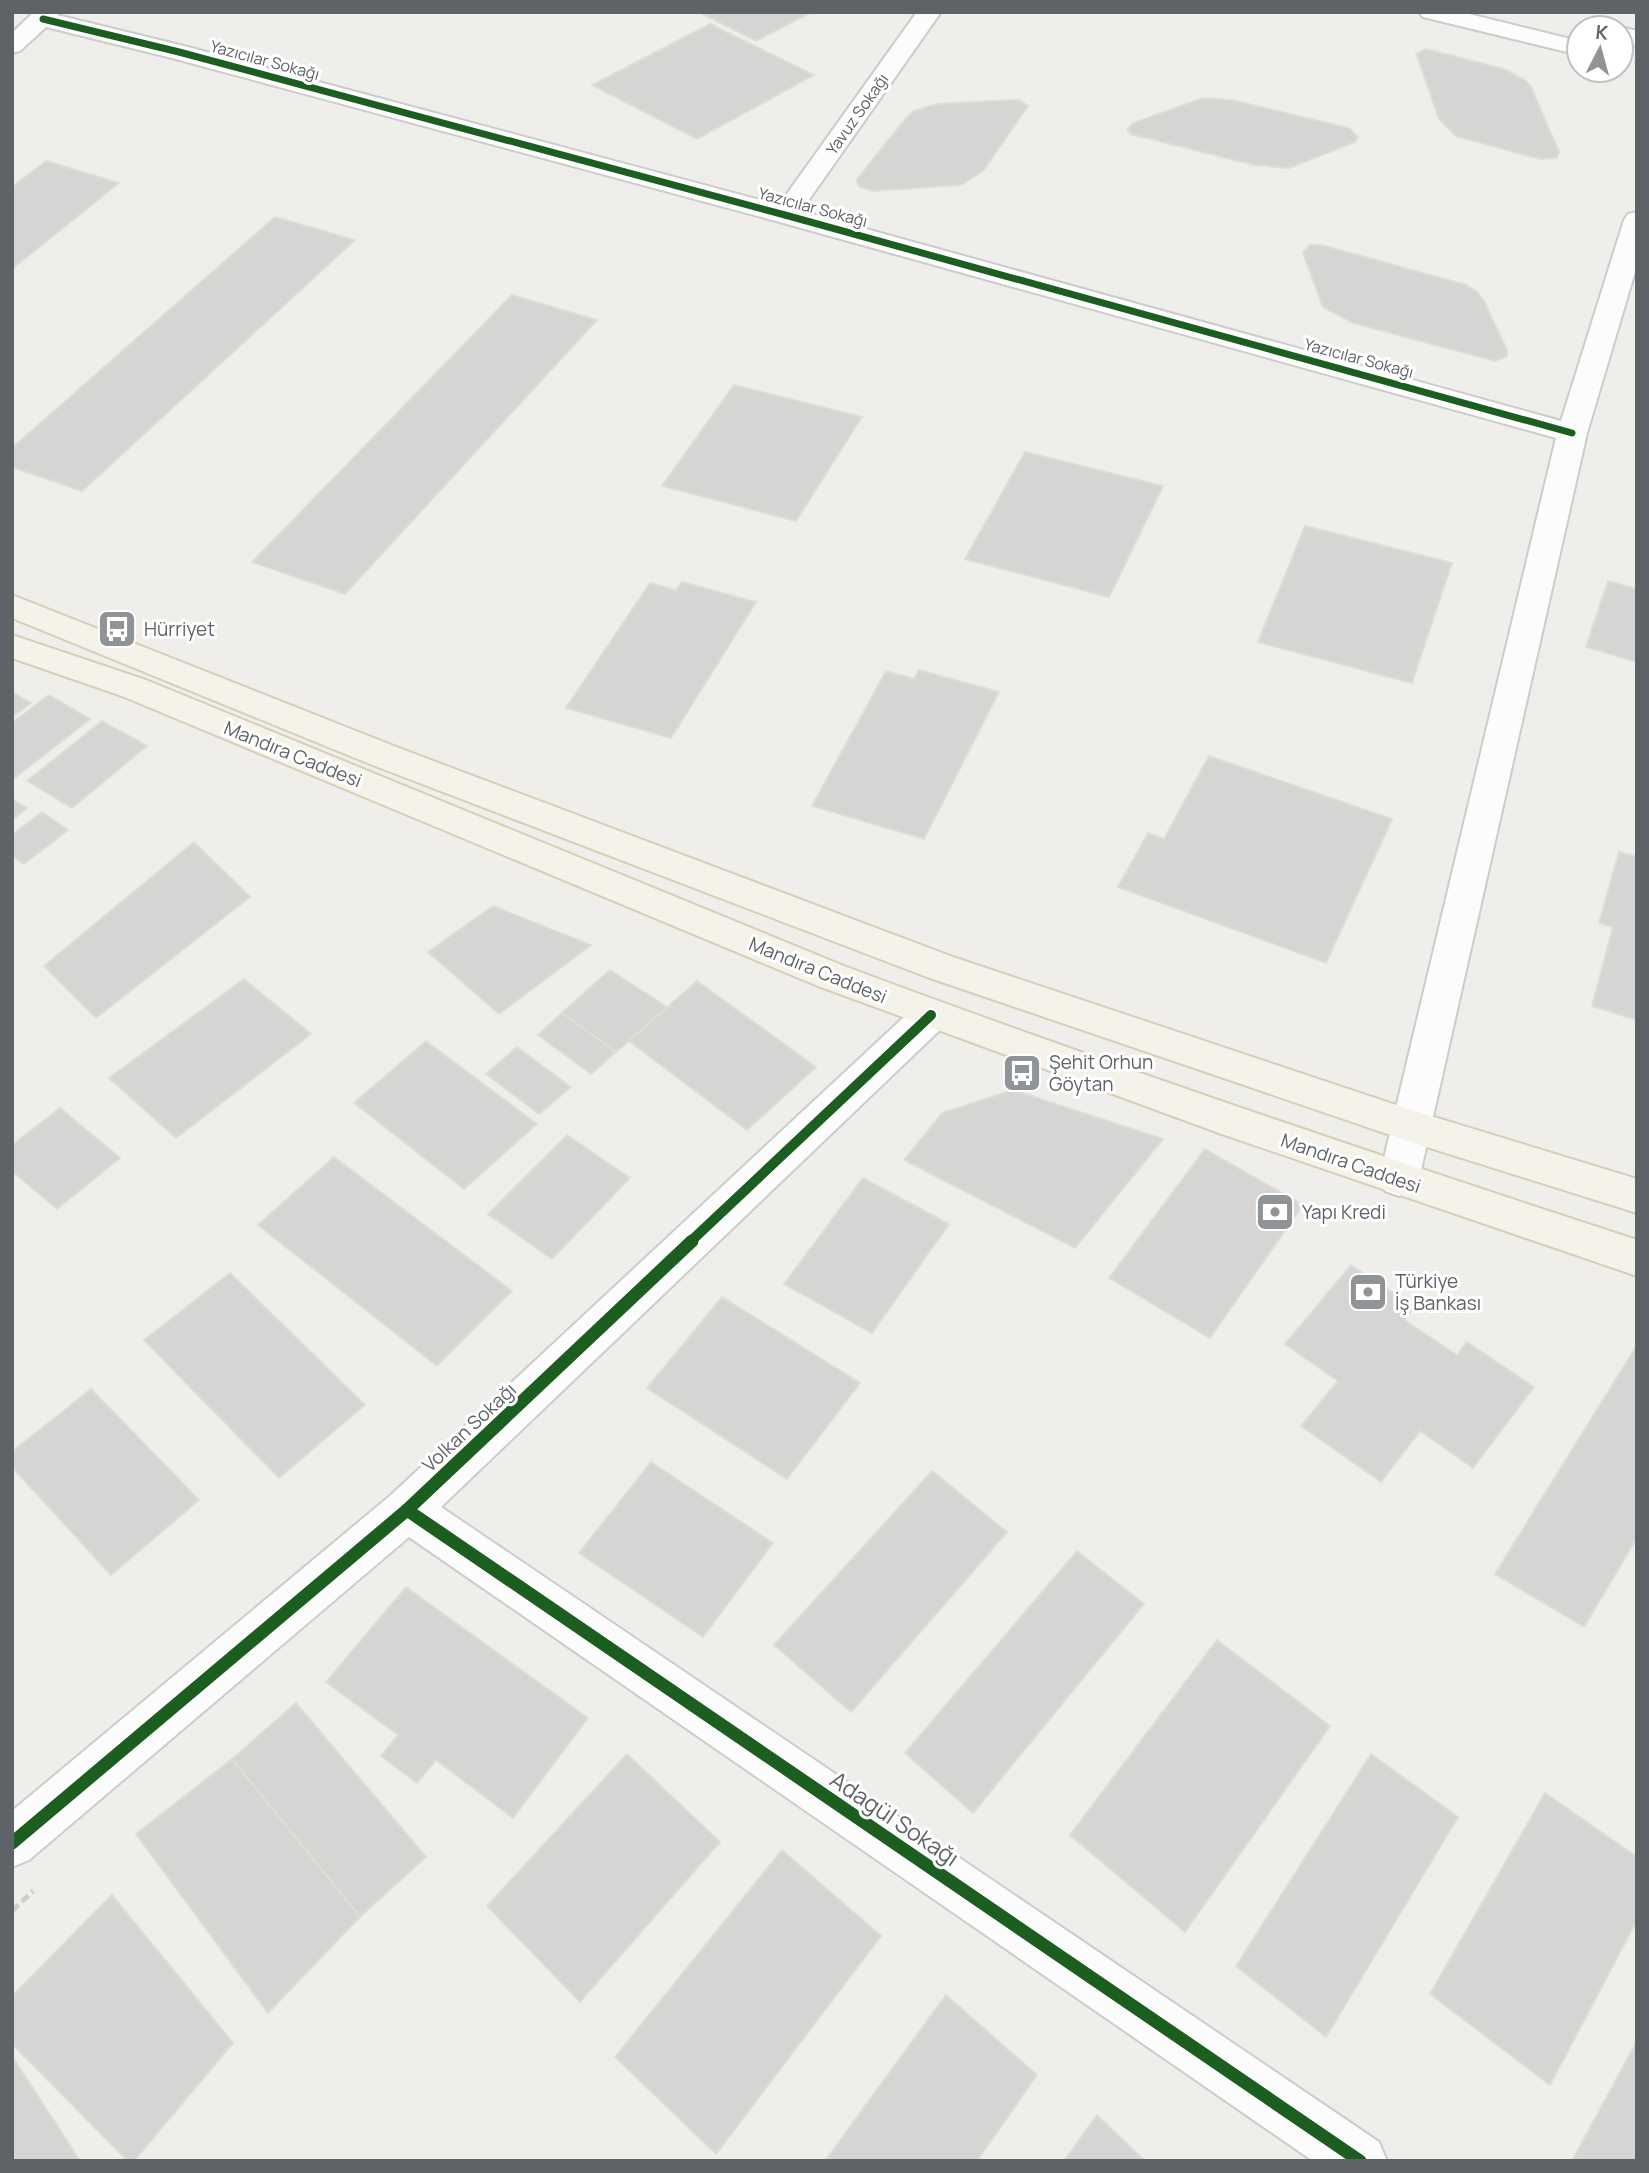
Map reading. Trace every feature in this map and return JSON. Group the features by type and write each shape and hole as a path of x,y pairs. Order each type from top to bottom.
{"main road":[{"name":"Mandıra Caddesi","path":"12,606 387,757 940,967 1411,1126 1637,1196"},
{"name":"Mandıra Caddesi","path":"12,646 134,688 931,1015 1174,1102 1637,1258"}],"street":[{"name":"Yavuz Sokağı","path":"785,215 929,12"},
{"path":"1431,12 1565,45"},
{"name":"Yazıcılar Sokağı","path":"45,16 785,215 1572,433"},
{"path":"12,47 45,16"},
{"path":"1399,1179 1572,433 1637,220"},
{"name":"Volkan Sokağı","path":"12,1843 407,1510 931,1015"},
{"name":"Adagül Sokağı","path":"407,1510 1360,2161"}],"building":[{"path":"710,12 812,12 756,41 704,15"},
{"path":"710,24 814,75 697,139 592,85"},
{"path":"1426,49 1504,69 1525,80 1531,87 1559,152 1557,158 1540,159 1456,136 1439,119 1416,53"},
{"path":"1203,98 1231,100 1349,128 1358,137 1355,142 1289,168 1254,165 1131,134 1127,130 1133,123"},
{"path":"1019,100 1028,106 983,171 961,185 873,191 858,186 857,179 914,111 937,104"},
{"path":"46,161 119,183 12,269 12,187"},
{"path":"275,217 355,240 82,491 12,467 12,448"},
{"path":"1310,245 1322,245 1466,285 1484,301 1507,350 1507,356 1495,361 1353,323 1323,307 1303,253"},
{"path":"512,295 597,320 345,594 252,562"},
{"path":"734,385 862,417 796,521 662,486"},
{"path":"1025,452 1163,486 1109,597 965,559"},
{"path":"1305,526 1452,563 1412,683 1258,642"},
{"path":"1608,581 1637,589 1637,662 1586,647"},
{"path":"682,582 756,602 671,738 566,708 650,583 676,590"},
{"path":"919,670 999,692 924,839 812,806 886,671 914,679"},
{"path":"12,692 31,703 12,717"},
{"path":"49,695 90,719 12,780 12,723"},
{"path":"102,721 147,746 72,808 27,781"},
{"path":"1209,756 1392,819 1326,963 1118,887 1148,833 1164,839"},
{"path":"12,799 27,808 12,820"},
{"path":"42,812 68,830 24,864 12,856 12,835"},
{"path":"194,842 250,897 96,1018 44,966"},
{"path":"1619,852 1637,857 1637,1020 1592,1006 1613,927 1599,923"},
{"path":"493,906 591,945 499,1014 428,952"},
{"path":"610,970 667,1007 616,1052 562,1013"},
{"path":"244,979 311,1034 176,1138 109,1078"},
{"path":"697,981 816,1067 747,1130 629,1041"},
{"path":"562,1013 616,1052 591,1074 538,1035"},
{"path":"426,1041 537,1124 464,1189 354,1103"},
{"path":"517,1047 571,1087 539,1114 486,1074"},
{"path":"1013,1090 1163,1139 1075,1248 904,1160 942,1113"},
{"path":"60,1108 120,1158 57,1209 12,1171 12,1145"},
{"path":"567,1135 630,1178 552,1259 488,1214"},
{"path":"1205,1149 1303,1205 1210,1338 1109,1278"},
{"path":"334,1157 512,1291 437,1366 258,1225"},
{"path":"863,1178 949,1224 872,1333 784,1284"},
{"path":"1351,1265 1414,1307 1404,1320 1457,1355 1467,1342 1534,1387 1473,1468 1420,1431 1381,1482 1301,1426 1338,1381 1285,1344"},
{"path":"230,1273 365,1405 279,1478 144,1340"},
{"path":"722,1297 860,1383 787,1479 647,1388"},
{"path":"1637,1345 1637,1538 1584,1627 1495,1574"},
{"path":"91,1389 199,1500 111,1575 12,1467 12,1452"},
{"path":"651,1462 773,1543 703,1637 579,1553"},
{"path":"932,1471 1007,1532 851,1712 774,1645"},
{"path":"1077,1551 1144,1604 973,1813 905,1753"},
{"path":"406,1587 588,1718 513,1818 436,1760 417,1783 381,1756 398,1735 326,1682"},
{"path":"1217,1640 1330,1726 1185,1932 1070,1835"},
{"path":"296,1703 426,1857 360,1917 232,1759"},
{"path":"627,1754 720,1842 580,2002 487,1906"},
{"path":"1371,1754 1458,1817 1326,2037 1236,1966"},
{"path":"232,1759 360,1917 268,2013 136,1834"},
{"path":"1545,1793 1637,1857 1637,1920 1550,2085 1430,1994"},
{"path":"782,1850 881,1936 716,2154 615,2057"},
{"path":"112,1895 233,2043 134,2161 128,2161 12,2044 12,1996"},
{"path":"946,1995 1037,2075 977,2161 825,2161"},
{"path":"1637,2041 1637,2161 1572,2161"},
{"path":"12,2056 80,2161 12,2161"},
{"path":"1097,2115 1145,2161 1064,2161"}],"cycle path":[{"path":"43,19 179,52 785,215 1572,433"},
{"path":"12,1843 407,1510 931,1015"},
{"path":"407,1510 1360,2161"}],"place":[{"name":"Hürriyet","path":"117,629"},
{"name":"Şehit Orhun Göytan","path":"1022,1073"},
{"name":"Yapı Kredi","path":"1275,1212"},
{"name":"Türkiye İş Bankası","path":"1368,1292"}]}
